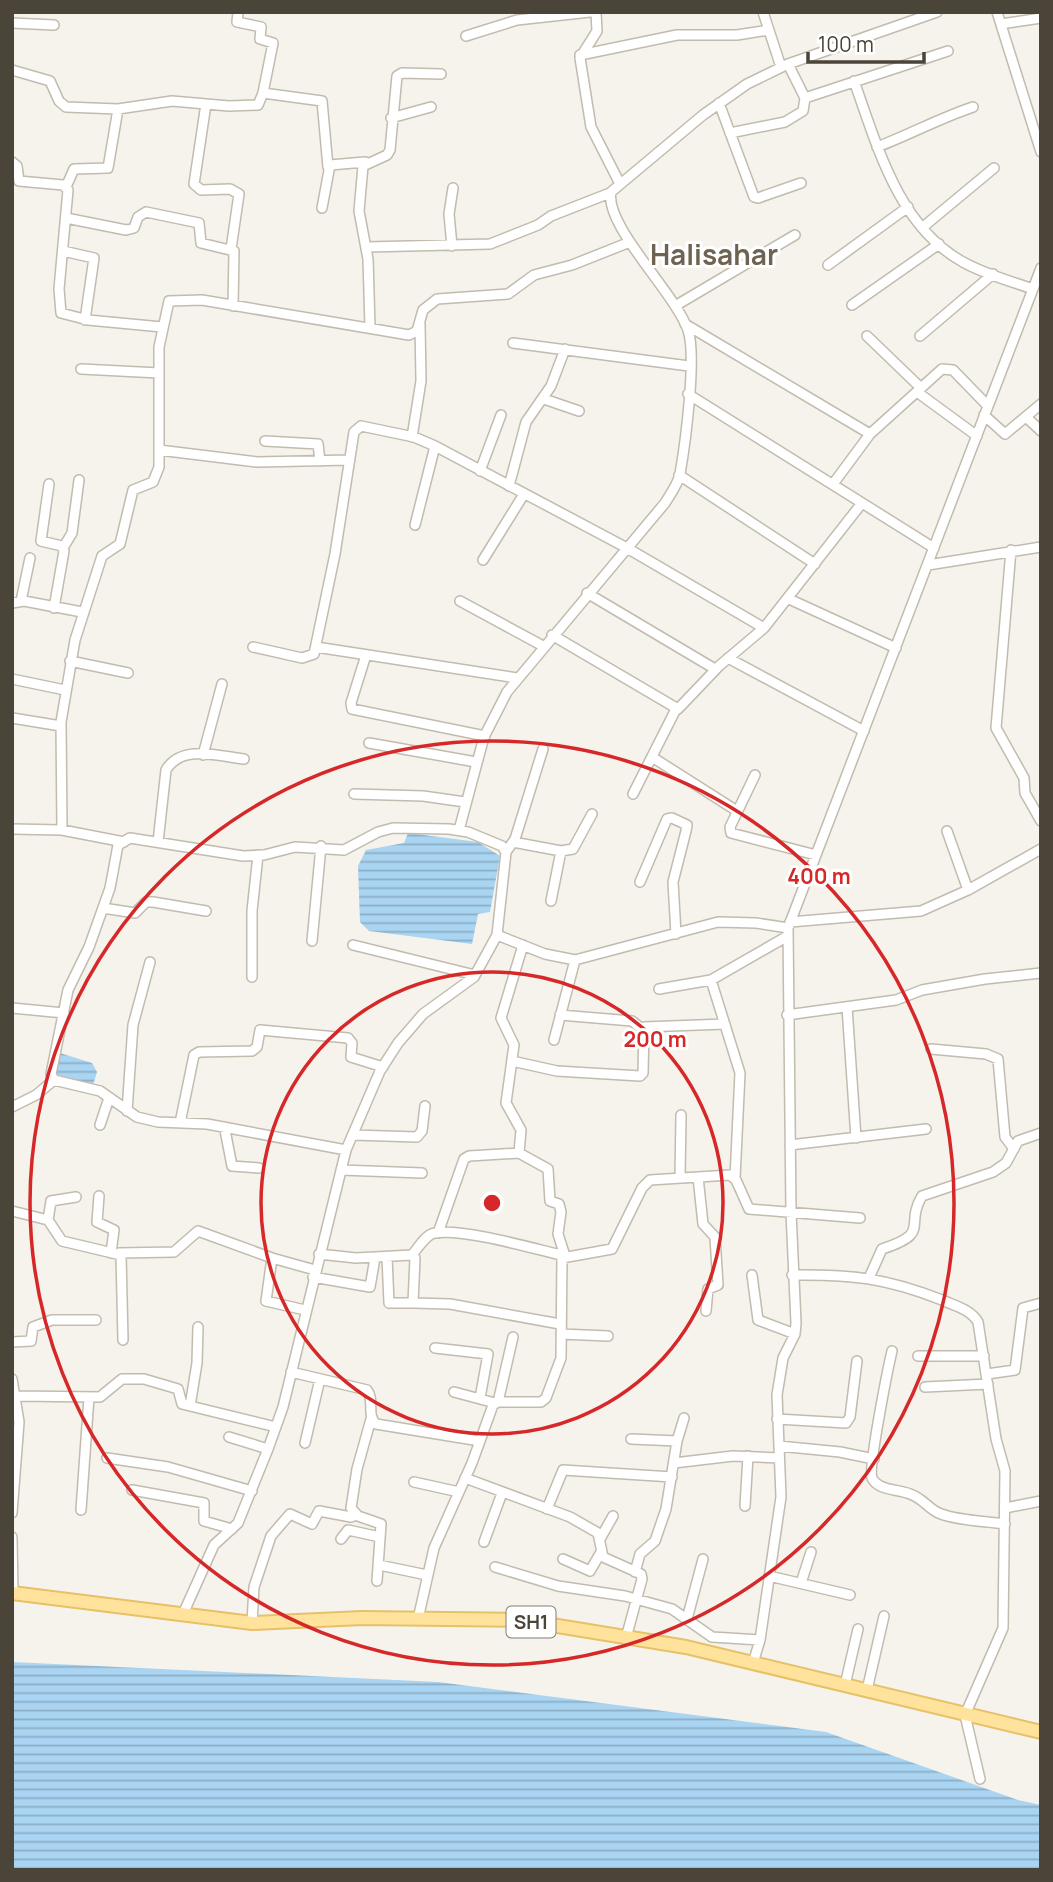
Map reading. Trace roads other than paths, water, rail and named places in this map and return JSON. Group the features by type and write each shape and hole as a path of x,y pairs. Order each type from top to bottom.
{"main road":[{"name":"SH1","path":"13,1593 252,1623 510,1619 686,1647 1041,1731"}],"street":[{"path":"12,70 50,81 59,101 66,107 118,109 172,101 258,105 273,43 260,39 261,27 237,22 238,12"},
{"path":"466,36 527,18 590,12"},
{"path":"596,12 597,31 580,55 591,127 619,182"},
{"path":"730,132 793,119 803,111 805,98 785,65 763,12"},
{"path":"459,830 485,736 517,678 665,503 679,475 688,394 690,340 685,324 674,306 621,231 610,203 611,193 619,182 747,83 785,65 937,12"},
{"path":"997,12 1041,152"},
{"path":"1001,24 1041,18"},
{"path":"12,23 54,25"},
{"path":"580,55 677,35 737,35 769,30"},
{"path":"805,98 948,51"},
{"path":"328,167 334,163 365,162 389,153 391,118 399,74 441,74"},
{"path":"854,81 877,147 908,208 923,227 939,244 962,261 1036,287"},
{"path":"263,93 322,101 328,167 322,208"},
{"path":"719,103 754,197 758,198 801,183"},
{"path":"206,104 194,184 201,190 230,189 239,194 231,249 235,255 233,306"},
{"path":"391,118 431,107"},
{"path":"877,147 923,130 936,120 973,107"},
{"path":"118,109 108,167 74,169 66,187 69,194 59,310 63,316 85,320 162,327"},
{"path":"12,162 17,166 19,181 66,187"},
{"path":"365,162 359,211 366,247 370,327"},
{"path":"923,227 994,168"},
{"path":"452,246 449,214 453,188"},
{"path":"366,247 490,244 538,225 551,216 611,193"},
{"path":"828,265 908,208"},
{"path":"66,218 131,231 141,213 146,212 199,223 201,243 231,249"},
{"path":"674,306 795,235"},
{"path":"62,830 61,726 65,690 82,612 102,556 120,544 133,490 153,482 159,467 159,373 166,306 175,299 409,335 417,331 423,310 437,299 508,294 534,275 572,265 630,242"},
{"path":"852,305 939,244"},
{"path":"63,251 94,258 85,320"},
{"path":"753,1663 760,1640 780,1497 776,1395 783,1358 795,1334 787,1015 788,929 986,410 1036,287 1041,268"},
{"path":"920,336 993,274"},
{"path":"412,437 421,381 420,322"},
{"path":"685,324 870,434"},
{"path":"867,336 919,390 976,436"},
{"path":"513,342 689,366"},
{"path":"509,486 526,422 544,399 565,349"},
{"path":"833,484 870,434 942,369 948,368 986,410 1003,434 1041,404"},
{"path":"81,369 159,373"},
{"path":"688,394 934,548"},
{"path":"544,399 579,411"},
{"path":"480,471 501,415"},
{"path":"1026,417 1041,431"},
{"path":"253,647 302,658 311,656 316,647 357,427 412,437 435,446 627,548 764,628"},
{"path":"265,441 318,444 320,461"},
{"path":"415,525 435,446"},
{"path":"159,450 257,462 349,460"},
{"path":"679,475 815,564"},
{"path":"54,608 63,548 72,533 79,480"},
{"path":"49,484 41,541 63,548"},
{"path":"484,560 524,494"},
{"path":"633,794 676,709 681,708 715,669 764,628 862,503"},
{"path":"928,565 1041,547"},
{"path":"1011,550 996,728 1024,778 1025,793 1041,821"},
{"path":"30,558 17,602 82,612"},
{"path":"587,593 715,669"},
{"path":"789,599 896,648"},
{"path":"460,601 543,646"},
{"path":"552,635 676,709"},
{"path":"316,647 517,678"},
{"path":"366,655 351,703 355,711 485,736"},
{"path":"728,658 864,731"},
{"path":"71,662 128,673"},
{"path":"12,679 65,690"},
{"path":"203,755 222,684"},
{"path":"12,718 61,726"},
{"path":"369,743 476,762"},
{"path":"183,1614 214,1545 238,1523 268,1449 291,1373 346,1150 383,1067 398,1042 423,1014 475,975 497,935 506,852 513,842 544,748"},
{"path":"158,842 166,770 176,758 203,755 244,759"},
{"path":"652,757 737,811"},
{"path":"755,775 730,827 731,833 816,855"},
{"path":"354,794 423,796 465,802"},
{"path":"513,842 561,851 576,846 592,814"},
{"path":"640,882 667,819 683,821 687,825 673,882 676,934"},
{"path":"346,1150 225,1130 207,1124 158,1122 127,1111 100,1091 54,1080 51,1074 52,1065 68,990 89,947 103,908 118,845 130,838 243,856 295,847 321,846 344,850 378,832 393,828 459,830 502,846 506,852"},
{"path":"12,829 62,830 124,842"},
{"path":"947,831 968,890"},
{"path":"312,942 321,846"},
{"path":"659,989 711,980 788,929 848,915 911,914 931,908 1041,849"},
{"path":"551,901 561,851"},
{"path":"252,977 252,920 258,855"},
{"path":"103,908 135,913 146,902 153,902 206,911"},
{"path":"497,935 545,954 575,960 718,922 756,923 788,929"},
{"path":"353,945 475,975"},
{"path":"519,1153 520,1130 506,1103 514,1045 501,1018 523,945"},
{"path":"554,1040 575,960"},
{"path":"127,1111 133,1025 150,962"},
{"path":"787,1015 896,1000 924,990 985,979 1041,973"},
{"path":"711,980 740,1080 735,1178 747,1209 860,1218"},
{"path":"847,1007 856,1138"},
{"path":"12,1008 64,1013"},
{"path":"560,1015 632,1021 642,1029 725,1024"},
{"path":"512,1061 557,1071 640,1076 643,1073 642,1029"},
{"path":"180,1123 194,1055 199,1052 252,1051 257,1047 260,1030 348,1038 351,1041 350,1054 354,1059 383,1067"},
{"path":"931,1049 986,1054 998,1059 1006,1137 1014,1149"},
{"path":"12,1107 36,1095 54,1080"},
{"path":"100,1125 109,1098"},
{"path":"353,1135 416,1137 422,1131 425,1106"},
{"path":"680,1177 681,1115"},
{"path":"790,1145 926,1129"},
{"path":"225,1130 232,1166 259,1168"},
{"path":"869,1278 882,1249 910,1238 914,1233 922,1196 993,1172 1006,1163 1021,1139 1041,1133"},
{"path":"438,1233 464,1159 469,1156 519,1153 548,1169 548,1195 550,1201 559,1204 561,1212 558,1234 565,1256"},
{"path":"341,1170 422,1172"},
{"path":"698,1177 704,1224 715,1237 717,1264 718,1283 708,1289 706,1311"},
{"path":"319,1254 375,1258 412,1255 428,1236 438,1233 495,1240 565,1256 612,1249 646,1182 653,1178 735,1178"},
{"path":"99,1196 97,1222 114,1230 115,1253"},
{"path":"48,1220 51,1201 76,1197"},
{"path":"12,1211 48,1220 62,1241 115,1253 174,1252 198,1231 314,1273 370,1287 375,1258"},
{"path":"115,1253 122,1257 123,1340"},
{"path":"412,1255 415,1258 413,1303"},
{"path":"454,1392 496,1402 544,1401 561,1358 561,1261 565,1256"},
{"path":"387,1257 389,1303 445,1303 560,1324"},
{"path":"272,1258 266,1301 305,1310"},
{"path":"792,1275 848,1274 909,1288 967,1311 978,1322 1005,1471 1003,1628 965,1715 980,1779"},
{"path":"752,1275 758,1320 795,1334"},
{"path":"925,1387 987,1379 1015,1370 1023,1308 1041,1303"},
{"path":"12,1342 31,1341 33,1327 47,1321 96,1320"},
{"path":"190,1406 197,1363 198,1327"},
{"path":"561,1334 608,1336"},
{"path":"418,1619 434,1548 496,1402 513,1337"},
{"path":"435,1348 488,1354 480,1398"},
{"path":"892,1352 879,1408 871,1472 877,1484 916,1496 941,1515 1005,1524"},
{"path":"918,1356 984,1356"},
{"path":"777,1419 846,1423 850,1417 857,1361"},
{"path":"291,1373 367,1390 371,1396 371,1419 355,1475 351,1508 356,1515"},
{"path":"15,1396 103,1396 118,1380 140,1378 178,1389 180,1402 190,1406 276,1427"},
{"path":"12,1379 19,1422 12,1513"},
{"path":"305,1443 320,1379"},
{"path":"81,1510 89,1397"},
{"path":"635,1572 640,1554 655,1541 684,1418"},
{"path":"371,1419 376,1424 480,1441"},
{"path":"229,1437 268,1449"},
{"path":"631,1438 677,1441"},
{"path":"779,1446 840,1452 874,1460"},
{"path":"674,1464 748,1456 779,1458"},
{"path":"745,1506 748,1456"},
{"path":"107,1458 168,1467 251,1491"},
{"path":"547,1509 563,1470 672,1477"},
{"path":"466,1478 570,1517 598,1533 603,1558 635,1572 642,1579 626,1638"},
{"path":"414,1482 459,1492"},
{"path":"132,1490 204,1503 204,1521 232,1529"},
{"path":"484,1542 502,1493"},
{"path":"1005,1508 1041,1502"},
{"path":"252,1623 254,1587 271,1536 290,1514 312,1524 319,1511 351,1517 356,1515 380,1522 377,1581"},
{"path":"600,1539 613,1516"},
{"path":"341,1539 343,1532 348,1530 380,1537"},
{"path":"12,1537 13,1593"},
{"path":"563,1559 590,1571 601,1552"},
{"path":"801,1583 811,1552"},
{"path":"687,1619 703,1559"},
{"path":"379,1565 427,1575"},
{"path":"495,1567 558,1586 672,1609 712,1637 760,1640"},
{"path":"769,1576 850,1595"},
{"path":"867,1690 884,1616"},
{"path":"845,1685 858,1629"}],"water":[{"path":"408,833 478,842 500,856 490,912 478,914 472,944 369,931 360,922 358,866 366,850 404,843"},
{"path":"60,1053 92,1063 97,1072 93,1085 55,1074"},
{"path":"12,1662 438,1682 826,1732 1018,1800 1041,1805 1041,1870 12,1870"}],"district":[{"name":"Halisahar","path":"714,255"}]}
